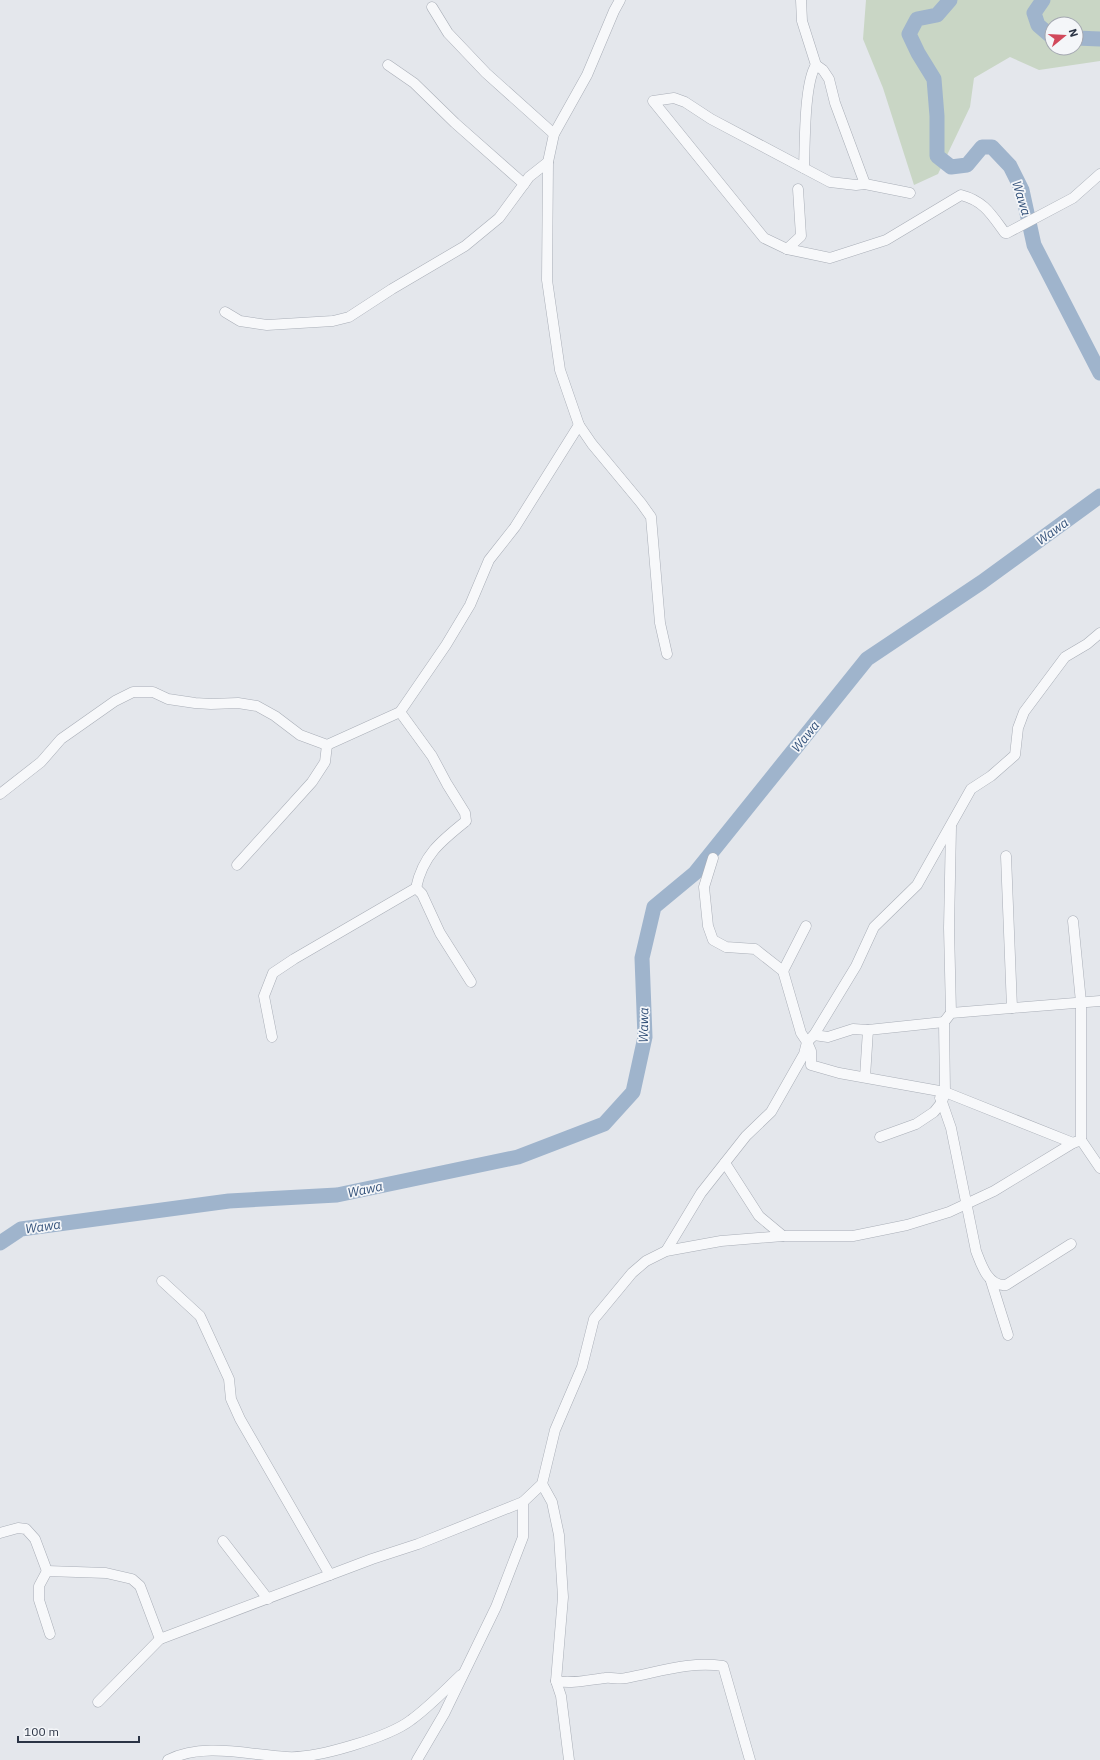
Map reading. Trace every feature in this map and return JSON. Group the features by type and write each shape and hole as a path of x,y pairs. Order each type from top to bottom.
{"street":[{"path":"620,0 587,75 554,134 548,162 547,280 560,370 579,425 592,444 651,517 660,623 667,654"},
{"path":"801,0 802,21 816,65 823,70 829,79 835,103 865,184"},
{"path":"432,7 448,33 486,73 554,134"},
{"path":"804,168 808,98 812,71 816,65"},
{"path":"388,66 414,83 455,123 524,184"},
{"path":"910,193 865,184 856,185 830,182 711,119 685,102 674,98 654,101 764,238 787,249 830,258 886,240 961,195 973,198 986,207 1005,233 1073,198 1100,174"},
{"path":"225,312 240,321 267,325 333,321 349,317 392,289 465,246 499,218 530,177 548,162"},
{"path":"787,249 802,236 798,189"},
{"path":"0,794 41,762 61,739 115,701 133,692 153,692 168,698 195,703 210,704 238,702 257,706 275,716 300,735 327,745 400,712 454,632 470,605 489,560 515,527 579,425"},
{"path":"666,1251 701,1193 746,1136 771,1112 811,1039 856,966 874,927 917,885 971,789 991,776 1015,755 1018,728 1024,712 1065,657 1100,633"},
{"path":"272,1037 264,996 273,973 294,959 416,888 426,859 440,842 466,821 465,813 432,756 400,712"},
{"path":"237,865 312,782 325,762 327,745"},
{"path":"951,826 949,928 951,1013 944,1022 941,1095 951,1128 976,1251 991,1281 1008,1335"},
{"path":"1006,856 1012,1008"},
{"path":"713,858 704,888 708,926 713,940 726,947 755,949 783,971 801,1033 811,1039 828,1037 853,1029 868,1030 944,1022"},
{"path":"416,888 422,894 440,933 471,982"},
{"path":"1073,921 1080,1002 1077,1141"},
{"path":"783,971 806,926"},
{"path":"951,1013 1100,1001"},
{"path":"865,1078 868,1030"},
{"path":"811,1039 811,1065 839,1073 941,1095 1077,1141 1100,1168"},
{"path":"880,1137 916,1124 934,1112 941,1095"},
{"path":"98,1702 160,1639 330,1575 418,1544 523,1502 542,1484 555,1430 582,1367 594,1319 632,1273 646,1261 666,1251 721,1241 783,1236 853,1236 907,1225 949,1212 994,1191 1077,1141"},
{"path":"725,1163 759,1216 783,1236"},
{"path":"991,1281 1000,1286 1006,1285 1071,1244"},
{"path":"162,1281 200,1316 229,1379 231,1399 240,1419 330,1575"},
{"path":"542,1484 552,1502 559,1535 563,1597 556,1681 561,1696 569,1760"},
{"path":"417,1760 444,1714 466,1672 496,1607 523,1537 523,1502"},
{"path":"0,1533 18,1528 26,1529 35,1539 47,1571 39,1586 39,1600 50,1634"},
{"path":"223,1542 268,1599"},
{"path":"47,1571 106,1573 132,1579 140,1586 160,1639"},
{"path":"556,1681 591,1682 606,1678 624,1679 670,1668 708,1664 723,1666 750,1760"},
{"path":"168,1760 195,1751 289,1757 325,1753 339,1749 375,1738 411,1721 466,1672"}],"green space":[{"path":"866,0 1100,0 1100,61 1039,70 1010,57 974,78 970,107 938,174 914,185 883,88 863,39"}],"waterway":[{"name":"Wawa","path":"950,0 937,15 917,19 909,34 918,53 934,79 937,116 937,156 951,167 967,165 982,147 992,147 1010,166 1022,190 1034,245 1100,373"},
{"name":"Wawa","path":"1043,0 1034,13 1038,25 1044,30"},
{"name":"Wawa","path":"1084,38 1100,39"},
{"name":"Wawa","path":"0,1243 21,1229 229,1201 337,1195 518,1157 604,1124 633,1092 645,1037 642,958 654,907 695,873 867,659 982,582 1100,496"}]}
